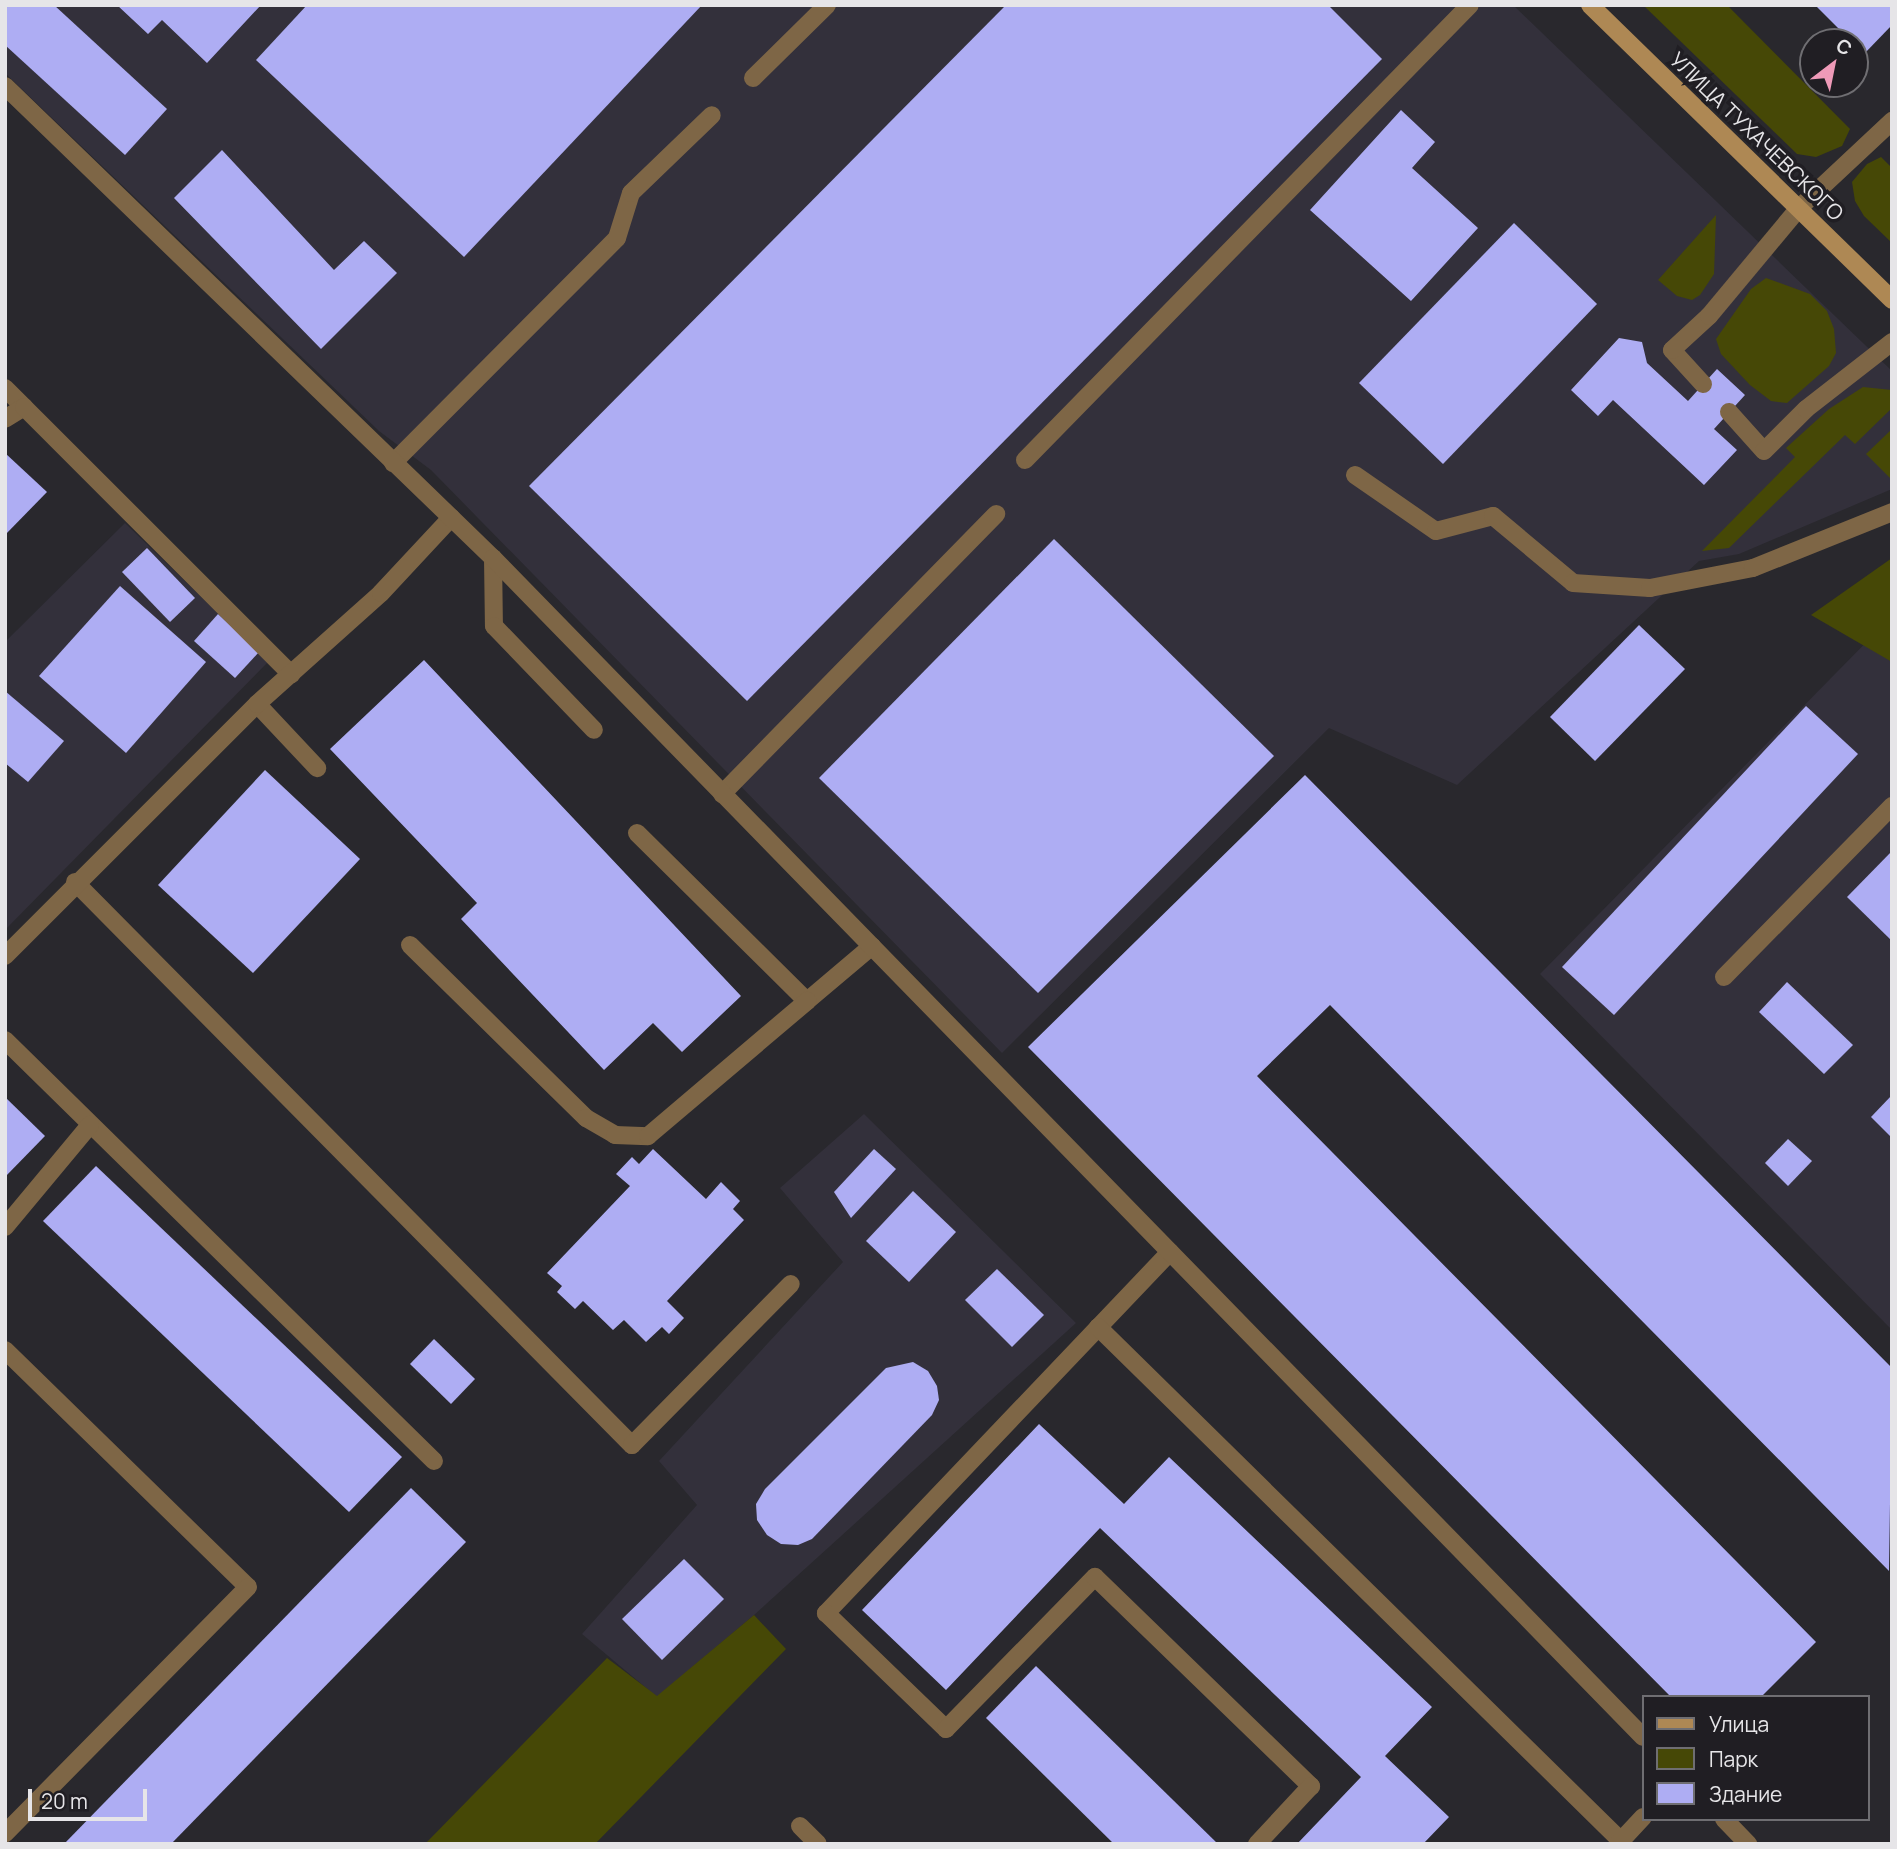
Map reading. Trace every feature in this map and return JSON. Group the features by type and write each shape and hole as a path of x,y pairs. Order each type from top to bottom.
{"street":[{"path":"753,78 827,5"},
{"path":"1025,460 1470,5"},
{"name":"УЛИЦА ТУХАЧЕВСКОГО","path":"1590,5 1892,300"},
{"path":"5,86 493,558 1642,1736"},
{"path":"393,463 617,238 631,192 712,115"},
{"path":"1703,384 1672,350 1709,316 1798,209 1892,121"},
{"path":"1729,412 1764,451 1806,409 1892,342"},
{"path":"5,388 291,674"},
{"path":"5,419 24,407"},
{"path":"1355,475 1436,531 1493,516 1573,583 1650,588 1754,568 1892,512"},
{"path":"722,794 996,514"},
{"path":"5,956 75,882 257,704 381,593 451,518"},
{"path":"493,558 494,626 594,730"},
{"path":"257,704 317,768"},
{"path":"1724,977 1892,806"},
{"path":"637,833 807,1001"},
{"path":"75,882 632,1444 791,1284"},
{"path":"410,945 586,1118 615,1135 648,1136 872,946"},
{"path":"5,1040 434,1461"},
{"path":"5,1227 90,1125"},
{"path":"1170,1252 826,1613 946,1729 1095,1577 1311,1786 1257,1844"},
{"path":"1098,1327 1620,1842 1642,1818"},
{"path":"5,1350 248,1587 5,1833"},
{"path":"1726,1821 1748,1844"},
{"path":"800,1826 818,1844"}],"shaded area":[{"path":"5,5 1513,5 1892,371 1892,489 1739,554 1699,561 1457,785 1329,728 1002,1053 431,470 379,431 5,73"},
{"path":"125,523 268,662 5,930 5,642"},
{"path":"1892,616 1892,1330 1540,974"},
{"path":"864,1114 1076,1323 754,1615 657,1697 582,1634 697,1505 659,1461 843,1262 780,1188"}],"green space":[{"path":"1643,5 1727,5 1799,78 1799,98 1819,98 1850,129 1842,146 1816,157 1797,154"},
{"path":"1881,157 1892,168 1892,243 1864,216 1855,201 1852,182 1867,164"},
{"path":"1716,215 1714,274 1700,295 1692,300 1677,296 1658,280"},
{"path":"1766,278 1810,294 1827,311 1834,329 1836,353 1829,366 1787,403 1771,401 1750,385 1721,354 1716,339 1751,289"},
{"path":"1863,387 1892,390 1892,408 1855,444 1845,435 1729,548 1702,551 1795,457 1786,448 1829,409"},
{"path":"1892,429 1892,480 1866,454"},
{"path":"1892,558 1892,662 1811,615"},
{"path":"754,1615 786,1649 595,1844 425,1844 607,1658 657,1696"}],"building":[{"path":"5,5 54,5 167,109 125,155 5,45"},
{"path":"117,5 261,5 207,63 162,20 148,34"},
{"path":"307,5 702,5 464,257 256,60"},
{"path":"1006,5 1328,5 1382,59 747,701 529,486"},
{"path":"1815,5 1892,5 1892,25 1869,49 1869,28 1838,28"},
{"path":"1401,110 1435,142 1412,168 1478,228 1411,301 1310,210"},
{"path":"222,150 334,270 364,241 397,273 321,349 174,198"},
{"path":"1514,223 1597,304 1443,464 1359,383"},
{"path":"1619,338 1642,342 1647,363 1688,401 1717,369 1745,395 1714,429 1737,450 1704,485 1613,400 1598,416 1571,390"},
{"path":"5,453 47,492 5,535"},
{"path":"1054,539 1274,756 1038,993 819,778"},
{"path":"147,548 195,598 170,622 122,572"},
{"path":"120,586 206,662 126,753 39,676"},
{"path":"218,614 259,652 235,678 194,641"},
{"path":"1639,625 1685,669 1595,761 1550,717"},
{"path":"424,660 741,996 682,1052 653,1023 604,1070 461,919 477,903 330,749"},
{"path":"5,691 64,741 28,782 5,763"},
{"path":"1806,706 1858,754 1614,1015 1562,967"},
{"path":"265,770 360,859 253,973 158,885"},
{"path":"1305,775 1892,1368 1889,1571 1330,1005 1257,1076 1816,1642 1763,1695 1669,1695 1028,1047"},
{"path":"1892,851 1892,941 1847,897"},
{"path":"1787,982 1853,1045 1824,1074 1759,1012"},
{"path":"1892,1095 1892,1138 1871,1117"},
{"path":"5,1097 45,1136 5,1177"},
{"path":"1788,1139 1812,1161 1788,1186 1765,1163"},
{"path":"653,1149 706,1199 721,1182 740,1201 733,1209 744,1220 667,1301 684,1318 669,1334 662,1327 646,1342 624,1320 613,1330 583,1301 575,1309 557,1292 562,1286 547,1273 630,1186 616,1174 632,1157 639,1164"},
{"path":"874,1149 896,1169 851,1218 834,1192"},
{"path":"96,1166 402,1457 349,1512 43,1221"},
{"path":"913,1191 956,1232 909,1282 866,1241"},
{"path":"997,1269 1044,1315 1012,1347 965,1300"},
{"path":"434,1339 475,1379 451,1404 410,1364"},
{"path":"913,1362 928,1371 937,1386 939,1400 932,1415 812,1539 798,1545 781,1544 767,1535 757,1520 756,1504 765,1489 886,1368"},
{"path":"1039,1424 1124,1504 1169,1457 1432,1707 1385,1756 1449,1817 1423,1844 1297,1844 1361,1777 1100,1528 946,1690 862,1610"},
{"path":"411,1488 466,1542 171,1844 64,1844"},
{"path":"684,1559 724,1599 662,1660 622,1619"},
{"path":"1036,1666 1218,1844 1114,1844 986,1718"}]}
